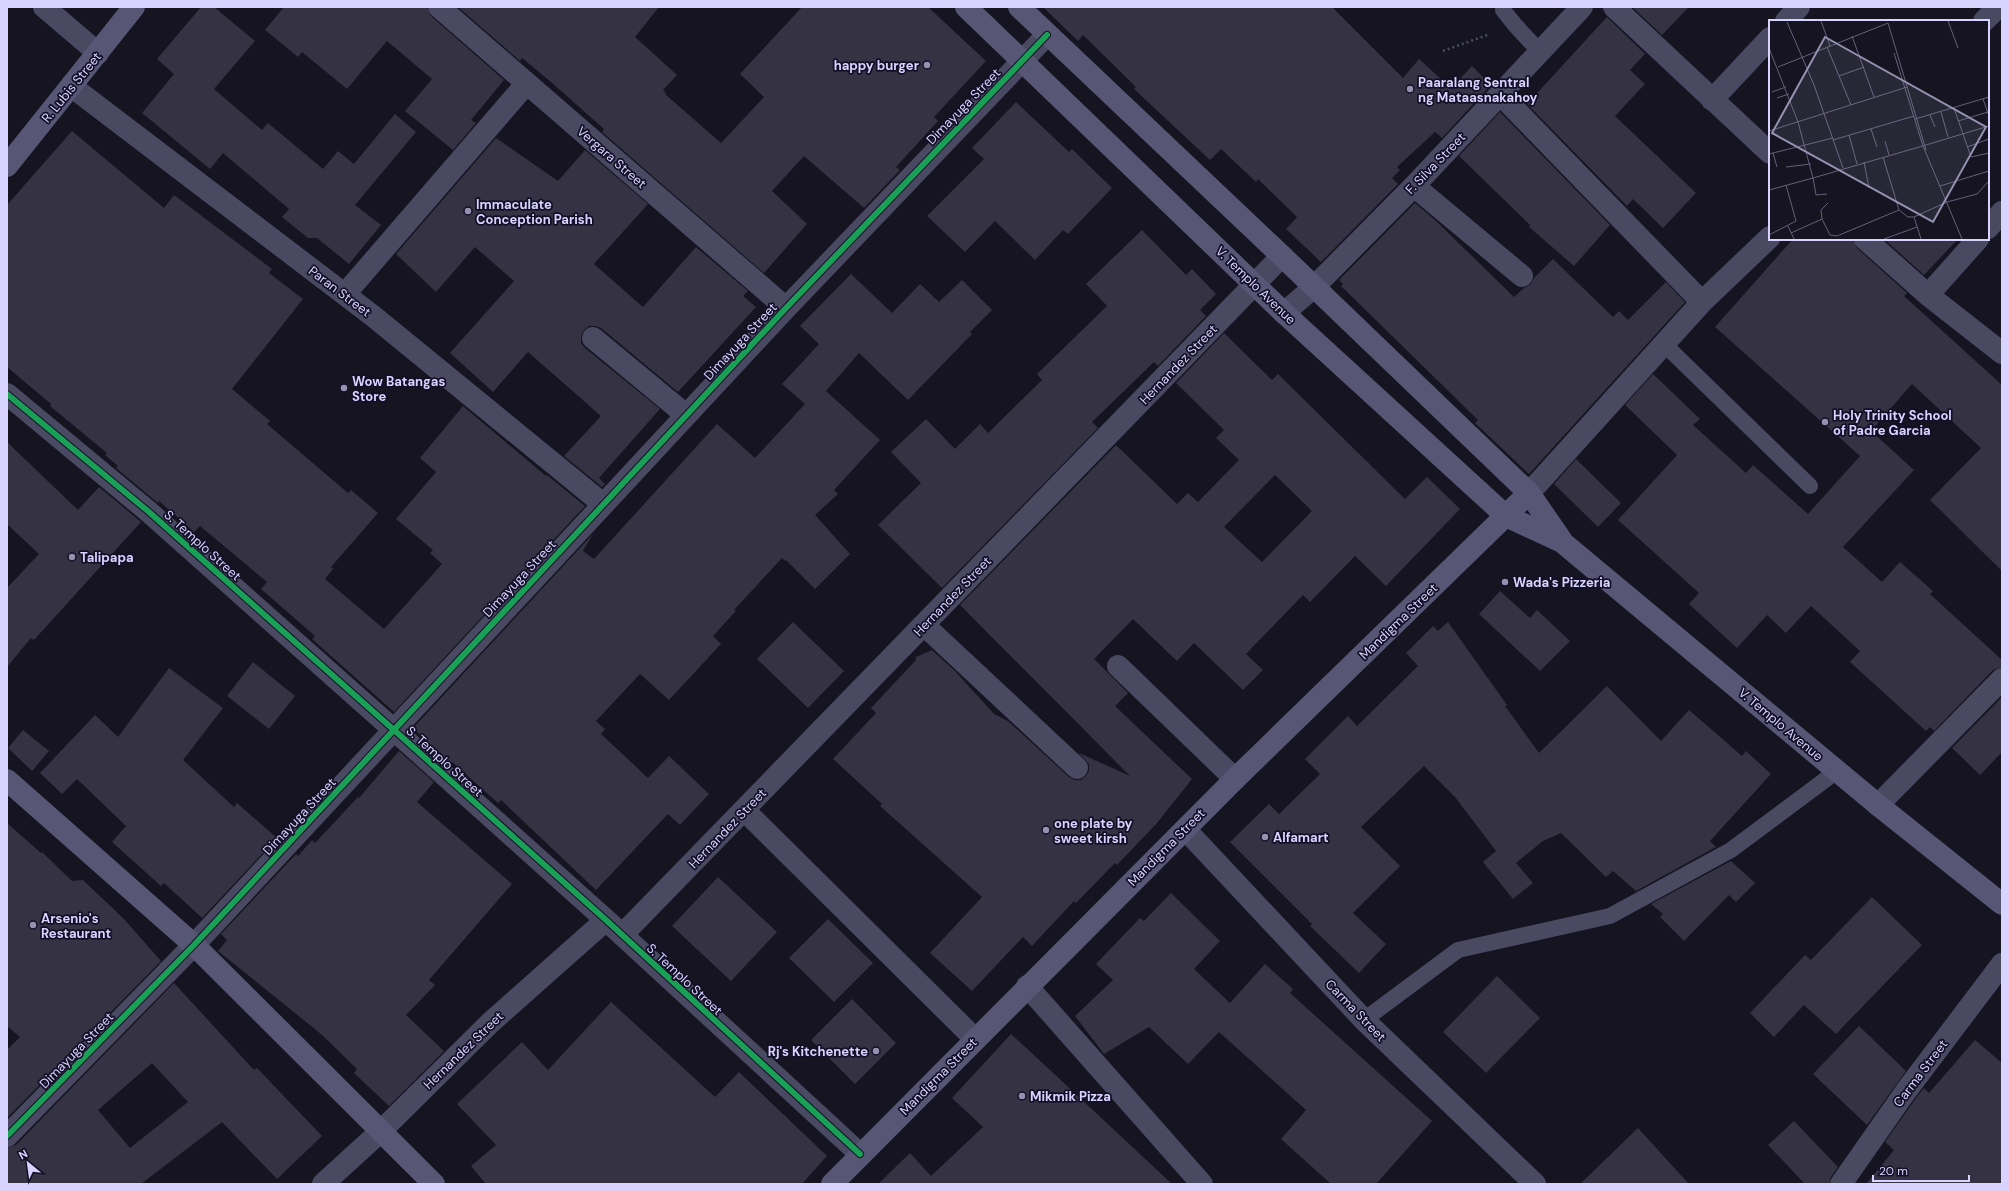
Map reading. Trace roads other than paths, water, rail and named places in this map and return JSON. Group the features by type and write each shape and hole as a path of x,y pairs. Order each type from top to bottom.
{"main road":[{"name":"R. Lubis Street","path":"7,166 134,7"},
{"name":"V. Templo Avenue","path":"966,7 1284,313 1506,516 1562,542 1878,805 2002,904"},
{"name":"V. Templo Avenue","path":"1019,7 1529,493 1562,542"},
{"name":"Mandigma Street","path":"832,1184 975,1038 1235,779 1529,493"},
{"path":"7,780 194,945 380,1132 434,1184"}],"street":[{"path":"44,7 98,53"},
{"name":"Vergara Street","path":"439,7 786,308"},
{"name":"F. Silva Street","path":"1284,313 1314,287 1414,186 1582,7"},
{"path":"1614,7 1769,152"},
{"path":"1787,20 1799,7"},
{"path":"1985,20 1998,7"},
{"name":"Dimayuga Street","path":"7,1136 194,945 786,308 1047,35"},
{"path":"1712,100 1769,39"},
{"path":"344,294 527,83"},
{"name":"Paran Street","path":"71,86 344,294 603,504"},
{"path":"1501,95 1702,302"},
{"path":"1414,186 1522,276"},
{"path":"1989,227 2002,212"},
{"path":"1529,493 1702,302 1769,237"},
{"path":"1866,240 1928,295 2002,354"},
{"path":"1928,295 1977,240"},
{"name":"Hernandez Street","path":"622,935 1282,256"},
{"path":"593,338 686,415"},
{"name":"S. Templo Street","path":"7,394 149,512 394,730 606,920 860,1154"},
{"path":"924,625 1078,768"},
{"path":"1118,666 1235,779"},
{"path":"1878,805 2002,679"},
{"path":"744,810 975,1038"},
{"name":"Carma Street","path":"1185,829 1364,1020 1535,1184"},
{"name":"Hernandez Street","path":"323,1184 380,1132 490,1023 606,920"},
{"name":"Carma Street","path":"1841,1184 1906,1091 2002,964"},
{"path":"1027,986 1202,1184"}],"lane":[{"path":"1503,10 1540,52"},
{"path":"1664,344 1810,486"},
{"path":"1364,1020 1458,950 1610,916 1731,850 1837,771"}],"place":[{"name":"happy burger","path":"927,65"},
{"name":"Paaralang Sentral ng Mataasnakahoy","path":"1410,89"},
{"name":"Immaculate Conception Parish","path":"468,211"},
{"name":"Wow Batangas Store","path":"344,388"},
{"name":"Holy Trinity School of Padre Garcia","path":"1825,422"},
{"name":"Talipapa","path":"72,557"},
{"name":"Wada's Pizzeria","path":"1505,582"},
{"name":"one plate by sweet kirsh","path":"1046,830"},
{"name":"Alfamart","path":"1265,837"},
{"name":"Arsenio's Restaurant","path":"33,925"},
{"name":"Rj's Kitchenette","path":"876,1051"},
{"name":"Mikmik Pizza","path":"1022,1096"}]}
